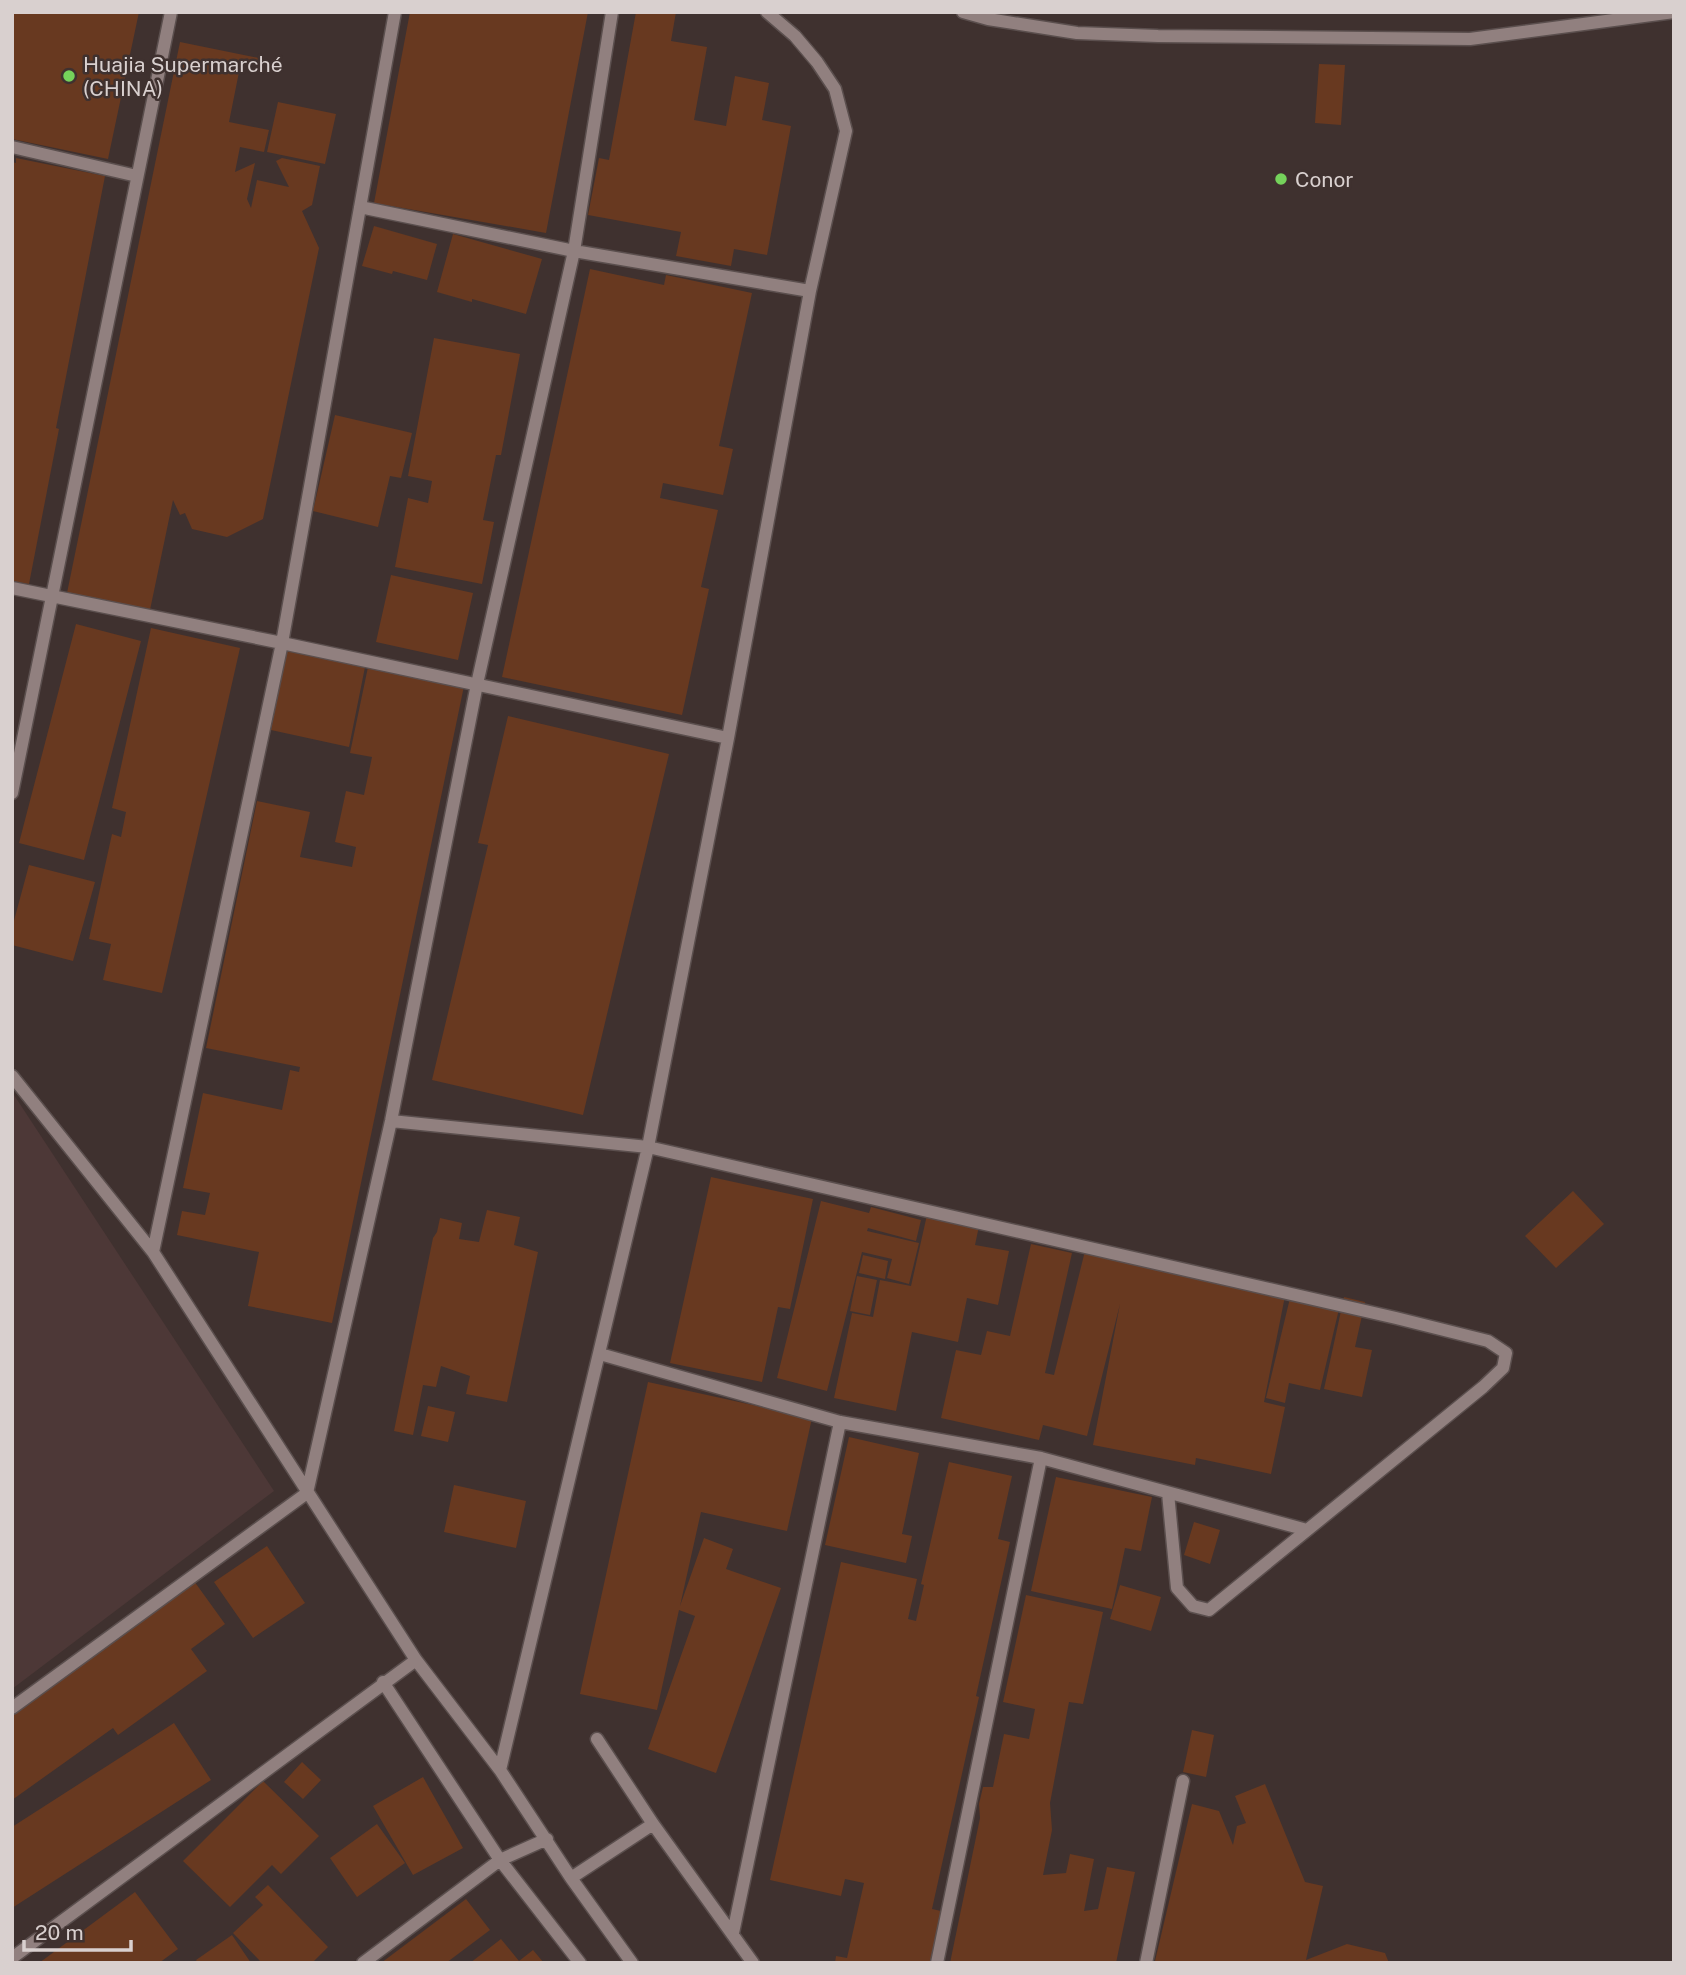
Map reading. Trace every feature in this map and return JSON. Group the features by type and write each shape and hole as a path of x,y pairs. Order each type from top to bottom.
{"street":[{"path":"12,793 171,12"},
{"path":"153,1252 282,643 396,12"},
{"path":"12,1708 307,1493 391,1122 477,684 575,251 612,12"},
{"path":"500,1770 648,1147 728,738 810,291 846,131 835,89 795,36 767,12"},
{"path":"964,12 988,19 1077,33 1470,39 1674,12"},
{"path":"12,147 137,176"},
{"path":"360,207 575,251 810,291"},
{"path":"12,589 52,595 728,738"},
{"path":"12,1076 153,1252 416,1660 500,1770 632,1963"},
{"path":"391,1122 648,1147 1409,1321 1488,1341 1506,1353 1503,1368 1483,1387 1209,1610 1193,1606 1177,1588 1168,1493"},
{"path":"600,1354 840,1422 1041,1458 1307,1531"},
{"path":"733,1933 840,1422"},
{"path":"937,1963 1041,1458"},
{"path":"12,1958 416,1660"},
{"path":"383,1682 500,1860 580,1963"},
{"path":"597,1740 653,1824 753,1963"},
{"path":"1146,1963 1183,1781"},
{"path":"572,1878 653,1824"},
{"path":"363,1963 500,1860 547,1839"}],"shaded area":[{"path":"12,1092 274,1491 12,1689"}],"building":[{"name":"Huajia Supermarché (CHINA)","path":"12,12 139,12 108,159 12,139"},
{"path":"410,12 588,12 546,233 374,203"},
{"path":"636,12 676,12 671,41 707,47 694,120 726,126 735,76 769,83 762,120 791,126 767,255 734,249 731,266 676,256 681,232 588,215 599,158 609,160"},
{"path":"180,42 259,58 257,65 241,62 229,122 269,130 264,152 240,147 235,172 255,163 247,199 251,208 257,180 289,187 276,161 282,158 320,166 312,205 302,211 319,248 263,519 227,537 192,529 185,513 180,515 173,500 150,610 67,593"},
{"path":"1319,64 1345,65 1341,125 1315,123"},
{"path":"278,102 336,114 325,164 267,152"},
{"path":"16,158 105,176 29,584 12,581 12,162 16,163"},
{"path":"374,226 437,244 427,280 362,266"},
{"path":"453,234 542,259 526,314 437,292"},
{"path":"590,269 664,285 666,275 752,293 719,446 733,449 723,495 663,483 660,498 718,510 701,587 709,589 682,715 502,677"},
{"path":"434,338 520,354 501,455 496,455 483,520 494,522 482,584 395,567 408,498 428,503 432,481 408,476"},
{"path":"335,415 412,433 401,478 390,476 378,527 313,511"},
{"path":"391,575 473,593 458,660 376,642"},
{"path":"76,624 141,641 84,860 19,843"},
{"path":"151,628 240,648 162,993 103,980 111,944 89,939 112,834 121,837 126,812 112,808"},
{"path":"287,651 365,667 349,747 271,730"},
{"path":"368,667 464,686 332,1323 248,1306 259,1252 177,1235 182,1211 205,1215 210,1193 183,1188 203,1093 282,1110 290,1070 299,1072 300,1067 206,1048 257,801 310,812 300,857 352,867 356,847 335,842 346,791 364,795 372,757 350,753"},
{"path":"508,716 669,754 583,1115 432,1080 488,845 478,843"},
{"path":"29,865 95,882 73,961 12,945 12,928"},
{"path":"711,1177 813,1199 790,1309 778,1307 762,1382 670,1363"},
{"path":"1573,1191 1604,1224 1556,1268 1525,1236"},
{"path":"821,1201 869,1213 871,1207 921,1220 916,1241 868,1228 867,1231 919,1243 909,1284 887,1278 892,1259 862,1252 827,1391 777,1378"},
{"path":"487,1210 520,1217 514,1245 538,1252 507,1402 466,1394 470,1376 441,1366 436,1387 423,1385 413,1435 394,1431 433,1238 440,1218 462,1223 459,1239 479,1242"},
{"path":"927,1215 979,1226 975,1245 1009,1251 998,1305 967,1298 958,1342 912,1332 896,1411 834,1398 852,1313 873,1317 880,1280 911,1286"},
{"path":"1031,1244 1072,1253 1045,1373 1054,1375 1085,1251 1285,1296 1264,1402 1285,1407 1271,1474 1196,1458 1195,1465 1093,1445 1120,1304 1087,1436 1043,1425 1039,1440 941,1418 956,1350 981,1355 987,1331 1010,1336"},
{"path":"863,1255 888,1261 885,1279 859,1273"},
{"path":"857,1276 877,1280 870,1315 850,1311"},
{"path":"1344,1297 1365,1302 1355,1347 1372,1350 1362,1397 1324,1389"},
{"path":"1290,1298 1339,1309 1320,1390 1289,1383 1285,1403 1266,1398"},
{"path":"648,1382 812,1418 787,1531 701,1512 680,1606 704,1538 733,1549 726,1569 781,1588 716,1773 648,1749 695,1616 679,1610 657,1710 580,1694"},
{"path":"428,1406 455,1412 448,1442 421,1436"},
{"path":"849,1437 919,1453 902,1534 912,1536 906,1563 825,1545"},
{"path":"949,1462 1012,1476 998,1539 1010,1542 932,1909 941,1911 930,1963 835,1963 836,1956 847,1958 864,1883 845,1879 841,1896 770,1880 841,1562 917,1579 908,1619 916,1621 924,1585 921,1584"},
{"path":"1056,1477 1152,1497 1141,1551 1125,1548 1112,1609 1031,1591"},
{"path":"454,1485 526,1501 516,1548 444,1532"},
{"path":"1194,1522 1220,1530 1210,1564 1184,1555"},
{"path":"267,1546 305,1603 253,1638 214,1582"},
{"path":"194,1581 225,1624 191,1649 207,1671 118,1735 113,1728 12,1800 12,1712"},
{"path":"1120,1585 1161,1597 1151,1631 1110,1619"},
{"path":"1026,1595 1103,1612 1083,1704 1069,1702 1050,1803 1052,1830 1043,1875 1066,1873 1070,1854 1094,1859 1084,1911 1098,1909 1107,1867 1135,1872 1116,1963 950,1963 980,1818 979,1804 983,1787 993,1787 1004,1734 1029,1739 1035,1709 1003,1702"},
{"path":"174,1723 211,1780 12,1908 12,1827"},
{"path":"1192,1730 1214,1735 1206,1777 1183,1772"},
{"path":"302,1762 321,1780 303,1799 284,1782"},
{"path":"423,1777 463,1848 413,1875 373,1806"},
{"path":"263,1781 319,1836 281,1874 272,1865 230,1907 183,1861"},
{"path":"1265,1784 1305,1882 1323,1886 1306,1960 1347,1944 1385,1953 1389,1963 1155,1961 1192,1804 1219,1811 1233,1845 1237,1826 1246,1823 1235,1796"},
{"path":"377,1824 405,1863 357,1897 330,1858"},
{"path":"268,1885 328,1947 312,1963 262,1963 233,1933 263,1905 255,1897"},
{"path":"135,1892 178,1949 159,1963 39,1963"},
{"path":"466,1899 490,1930 446,1963 381,1963"},
{"path":"232,1935 251,1963 198,1963 196,1960"},
{"path":"501,1939 519,1961 533,1950 544,1963 470,1963"}],"place":[{"name":"Huajia Supermarché (CHINA)","path":"69,76"},
{"name":"Conor","path":"1281,179"}]}
